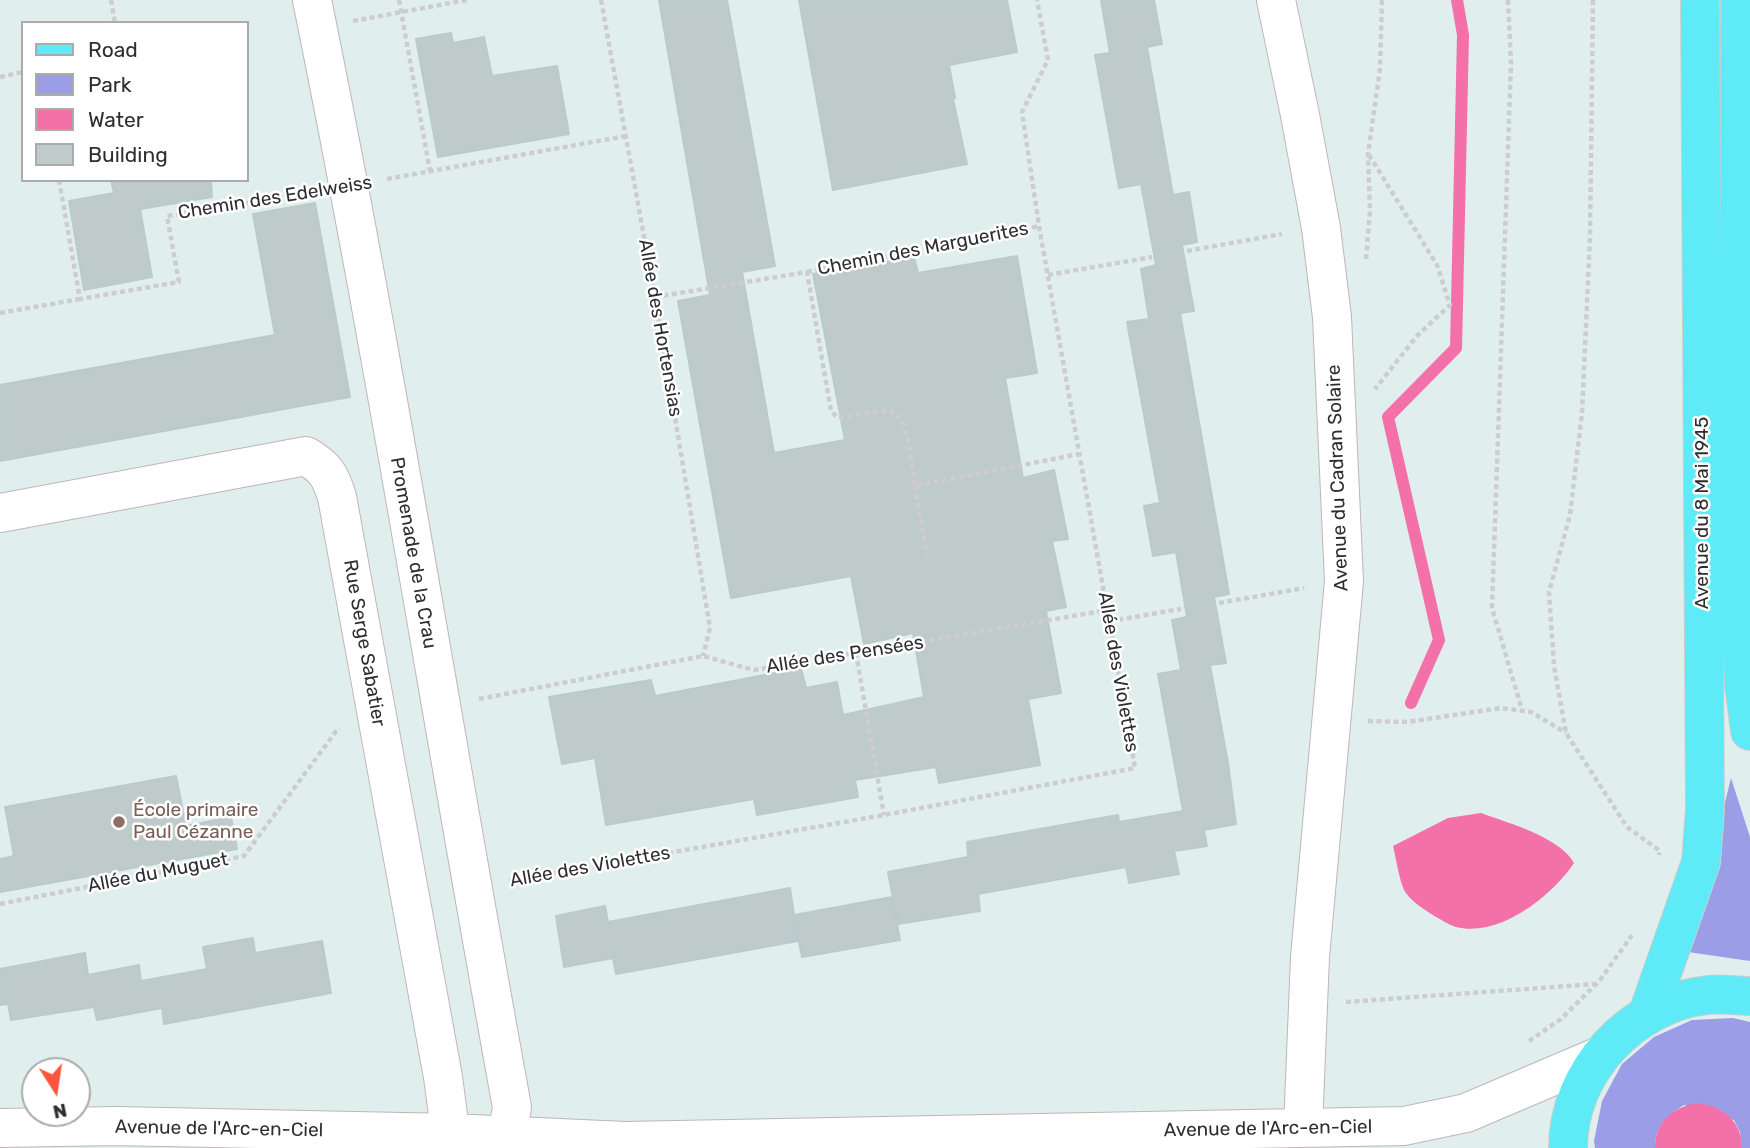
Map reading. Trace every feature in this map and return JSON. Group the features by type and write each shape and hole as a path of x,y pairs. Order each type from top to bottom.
{"main road":[{"name":"Avenue du 8 Mai 1945","path":"1647,1016 1701,862 1705,809 1700,0"},
{"name":"Avenue du 8 Mai 1945","path":"1740,0 1740,602 1744,684 1750,732"},
{"path":"1568,1148 1568,1132 1578,1091 1600,1056 1628,1027 1662,1007 1707,995 1750,996"}],"street":[{"name":"Avenue du Cadran Solaire","path":"1276,0 1321,228 1332,317 1344,582 1310,957 1303,1128"},
{"name":"Promenade de la Crau","path":"315,13 350,186 472,887 508,1130"},
{"name":"Rue Serge Sabatier","path":"0,513 306,456 321,465 331,478 337,497 443,1077 449,1140"},
{"name":"Avenue de l'Arc-en-Ciel","path":"5,1135 116,1126 449,1140 508,1130 625,1141 1404,1126 1466,1113 1600,1056"}],"path":[{"path":"111,0 115,21"},
{"path":"399,0 430,172"},
{"path":"315,13 401,12 467,0"},
{"name":"Allée des Hortensias","path":"601,0 655,297 710,628 703,656"},
{"name":"Allée des Violettes","path":"472,887 1135,768 1039,226 1022,112 1048,60 1037,0"},
{"path":"1375,389 1417,336 1450,305 1437,265 1368,154 1380,69 1382,0"},
{"path":"1508,0 1511,63 1492,608 1522,710"},
{"path":"1593,0 1590,237 1582,413 1570,515 1549,592 1554,666 1566,733 1627,827 1660,851 1658,862"},
{"path":"0,77 21,72"},
{"name":"Chemin des Edelweiss","path":"80,299 179,282 167,216 626,136"},
{"path":"0,313 80,299 59,182"},
{"path":"1186,251 1369,219"},
{"name":"Chemin des Marguerites","path":"655,297 807,272 1039,226"},
{"path":"1048,275 1152,257"},
{"name":"Chemin des Marguerites","path":"807,272 831,411 838,418 891,410 900,415 915,486"},
{"path":"927,555 915,486 1079,453"},
{"path":"1219,603 1344,582"},
{"path":"1110,621 1181,609"},
{"name":"Allée des Pensées","path":"440,706 703,656 754,670 1108,610"},
{"path":"856,653 884,815"},
{"path":"1359,720 1407,722 1501,708 1531,712 1566,733"},
{"name":"Allée du Muguet","path":"0,904 244,856 337,730 378,721"},
{"path":"1524,1045 1561,1019 1595,984 1638,924"},
{"path":"1341,1002 1595,984"}],"green space":[{"path":"1731,778 1750,837 1750,961 1688,952"},
{"path":"1733,1018 1750,1022 1750,1148 1742,1148 1740,1132 1734,1120 1684,1105 1672,1113 1659,1128 1655,1148 1595,1148 1602,1101 1622,1064 1654,1037 1692,1020"}],"water":[{"path":"1481,813 1546,838 1574,863 1552,888 1523,911 1489,926 1473,929 1456,927 1424,909 1406,893 1393,846 1448,818"},
{"path":"1697,1103 1723,1111 1729,1116 1739,1130 1742,1148 1655,1148 1658,1131 1667,1117 1680,1108"}],"building":[{"path":"659,0 727,0 775,266 742,272 774,453 845,440 813,274 914,257 918,273 1017,256 1037,373 1005,378 1023,478 1054,470 1068,539 1052,541 1066,607 1046,611 1061,693 1028,699 1040,765 939,783 936,767 855,780 858,797 757,815 754,799 606,825 595,758 562,764 549,697 651,680 655,696 801,668 806,688 837,682 843,715 924,697 913,633 864,644 851,576 731,598 678,301 710,295"},
{"path":"799,0 1007,0 1017,52 949,65 955,98 953,99 967,164 833,190"},
{"path":"1101,0 1154,0 1162,44 1147,47 1173,195 1189,192 1197,242 1182,245 1194,311 1180,313 1229,594 1214,597 1226,663 1210,665 1236,824 1204,830 1207,846 1174,851 1179,874 1129,883 1126,867 978,894 980,911 898,924 888,872 968,857 967,842 1118,815 1119,822 1183,811 1158,674 1181,670 1172,620 1187,617 1176,552 1153,556 1144,506 1160,503 1127,322 1149,319 1141,269 1156,265 1141,184 1119,188 1095,55 1110,53"},
{"path":"451,33 453,43 484,37 492,76 557,66 569,134 438,157 416,39"},
{"path":"111,182 211,182 212,197 140,209 152,277 84,290 69,201 114,193"},
{"path":"315,203 350,397 0,461 0,385 275,335 253,214"},
{"name":"École primaire Paul Cézanne","path":"176,776 186,826 231,817 237,849 0,892 0,859 14,856 5,807"},
{"path":"790,888 794,915 892,897 900,940 802,957 795,923 798,941 616,974 613,958 564,967 556,916 605,906 608,922"},
{"path":"253,938 255,953 322,941 331,993 164,1024 162,1008 97,1020 94,1007 11,1020 8,1004 0,1005 0,969 85,953 88,975 139,965 141,981 207,969 203,947"}],"waterway":[{"path":"1411,703 1439,640 1388,417 1456,348 1463,35 1457,0"}],"place":[{"name":"École primaire Paul Cézanne","path":"119,822"}]}
